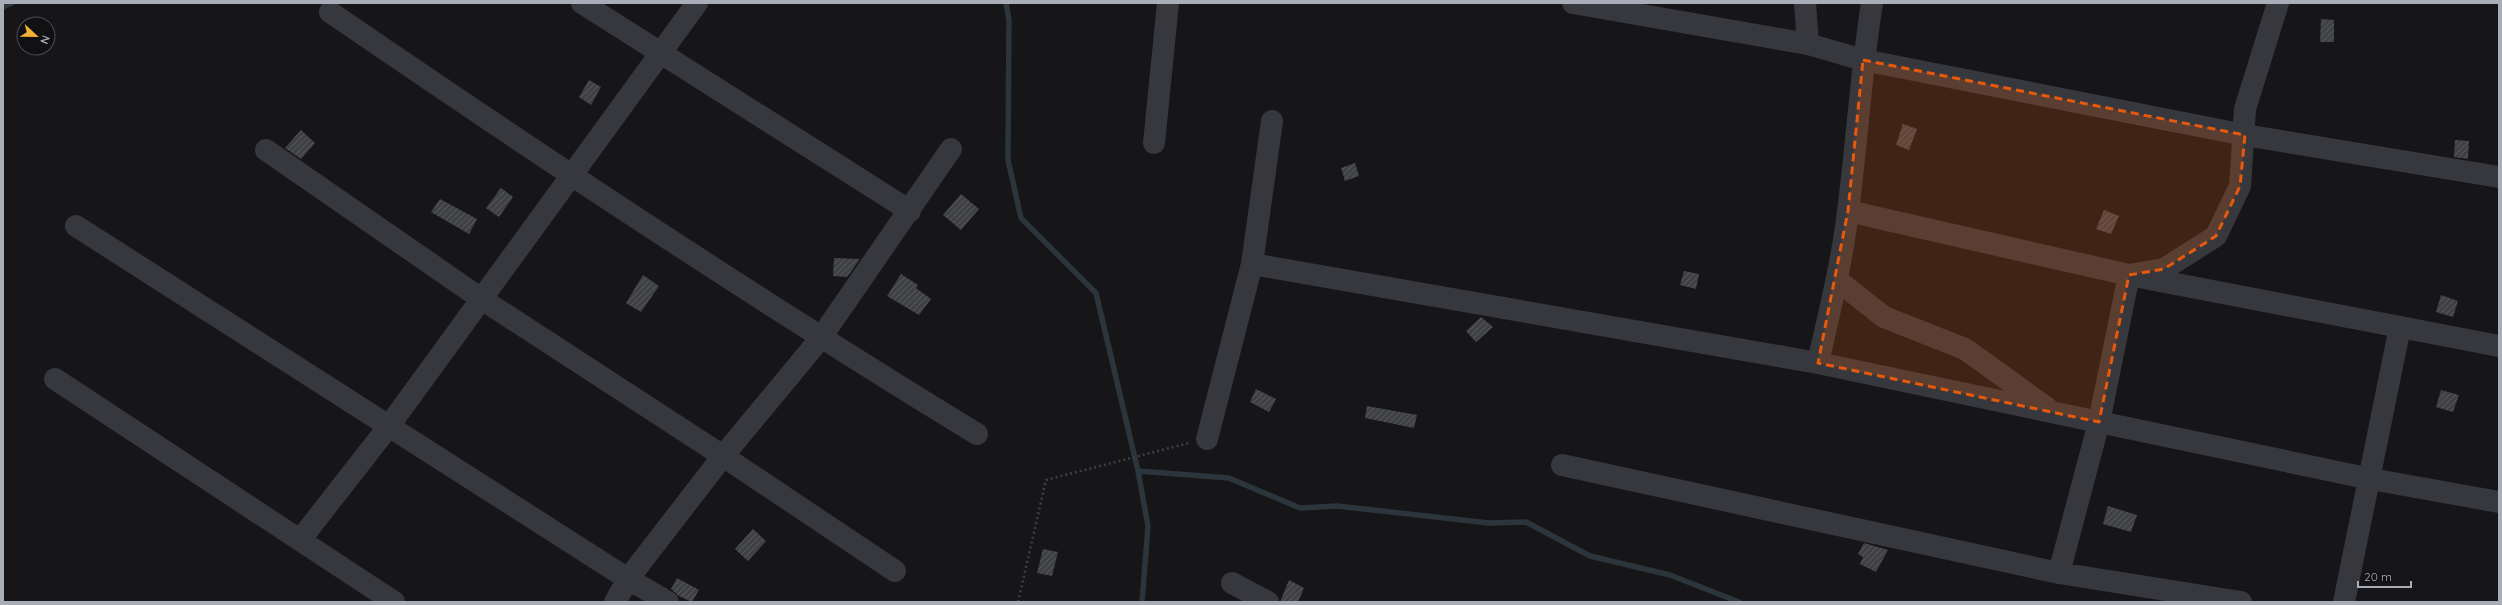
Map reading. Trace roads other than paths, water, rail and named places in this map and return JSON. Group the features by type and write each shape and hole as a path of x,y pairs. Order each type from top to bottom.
{"street":[{"path":"582,3 660,54 910,211"},
{"path":"300,540 389,426 480,298 697,3"},
{"path":"1154,143 1168,3"},
{"path":"1573,3 1808,44 1863,60 2245,135 2499,177"},
{"path":"1805,3 1808,44"},
{"path":"1818,363 1837,280 1848,211 1863,60 1872,3"},
{"path":"2129,275 2164,269 2216,236 2240,186 2245,135 2245,109 2278,3"},
{"path":"330,12 570,176 820,338 977,434"},
{"path":"1208,438 1252,264 1272,121"},
{"path":"615,602 628,579 723,456 820,338 910,211 951,149"},
{"path":"266,150 480,298 723,456 895,571"},
{"path":"1848,211 2129,275 2499,346"},
{"path":"76,226 628,579 668,602"},
{"path":"1252,264 1818,363 2371,479 2499,502"},
{"path":"2059,573 2100,422 2129,275"},
{"path":"1837,280 1884,317 1965,349 2055,413"},
{"path":"2344,602 2371,479 2400,327"},
{"path":"55,379 394,602"},
{"path":"1562,465 2059,573 2241,602"},
{"path":"1232,583 1268,602"}],"waterway":[{"path":"3,7 12,3"},
{"path":"1006,3 1009,20 1008,160 1021,218 1096,293 1138,471 1148,526 1142,602"},
{"path":"1138,471 1229,478 1300,508 1337,506 1489,523 1526,522 1590,556 1670,575 1739,602"}]}
